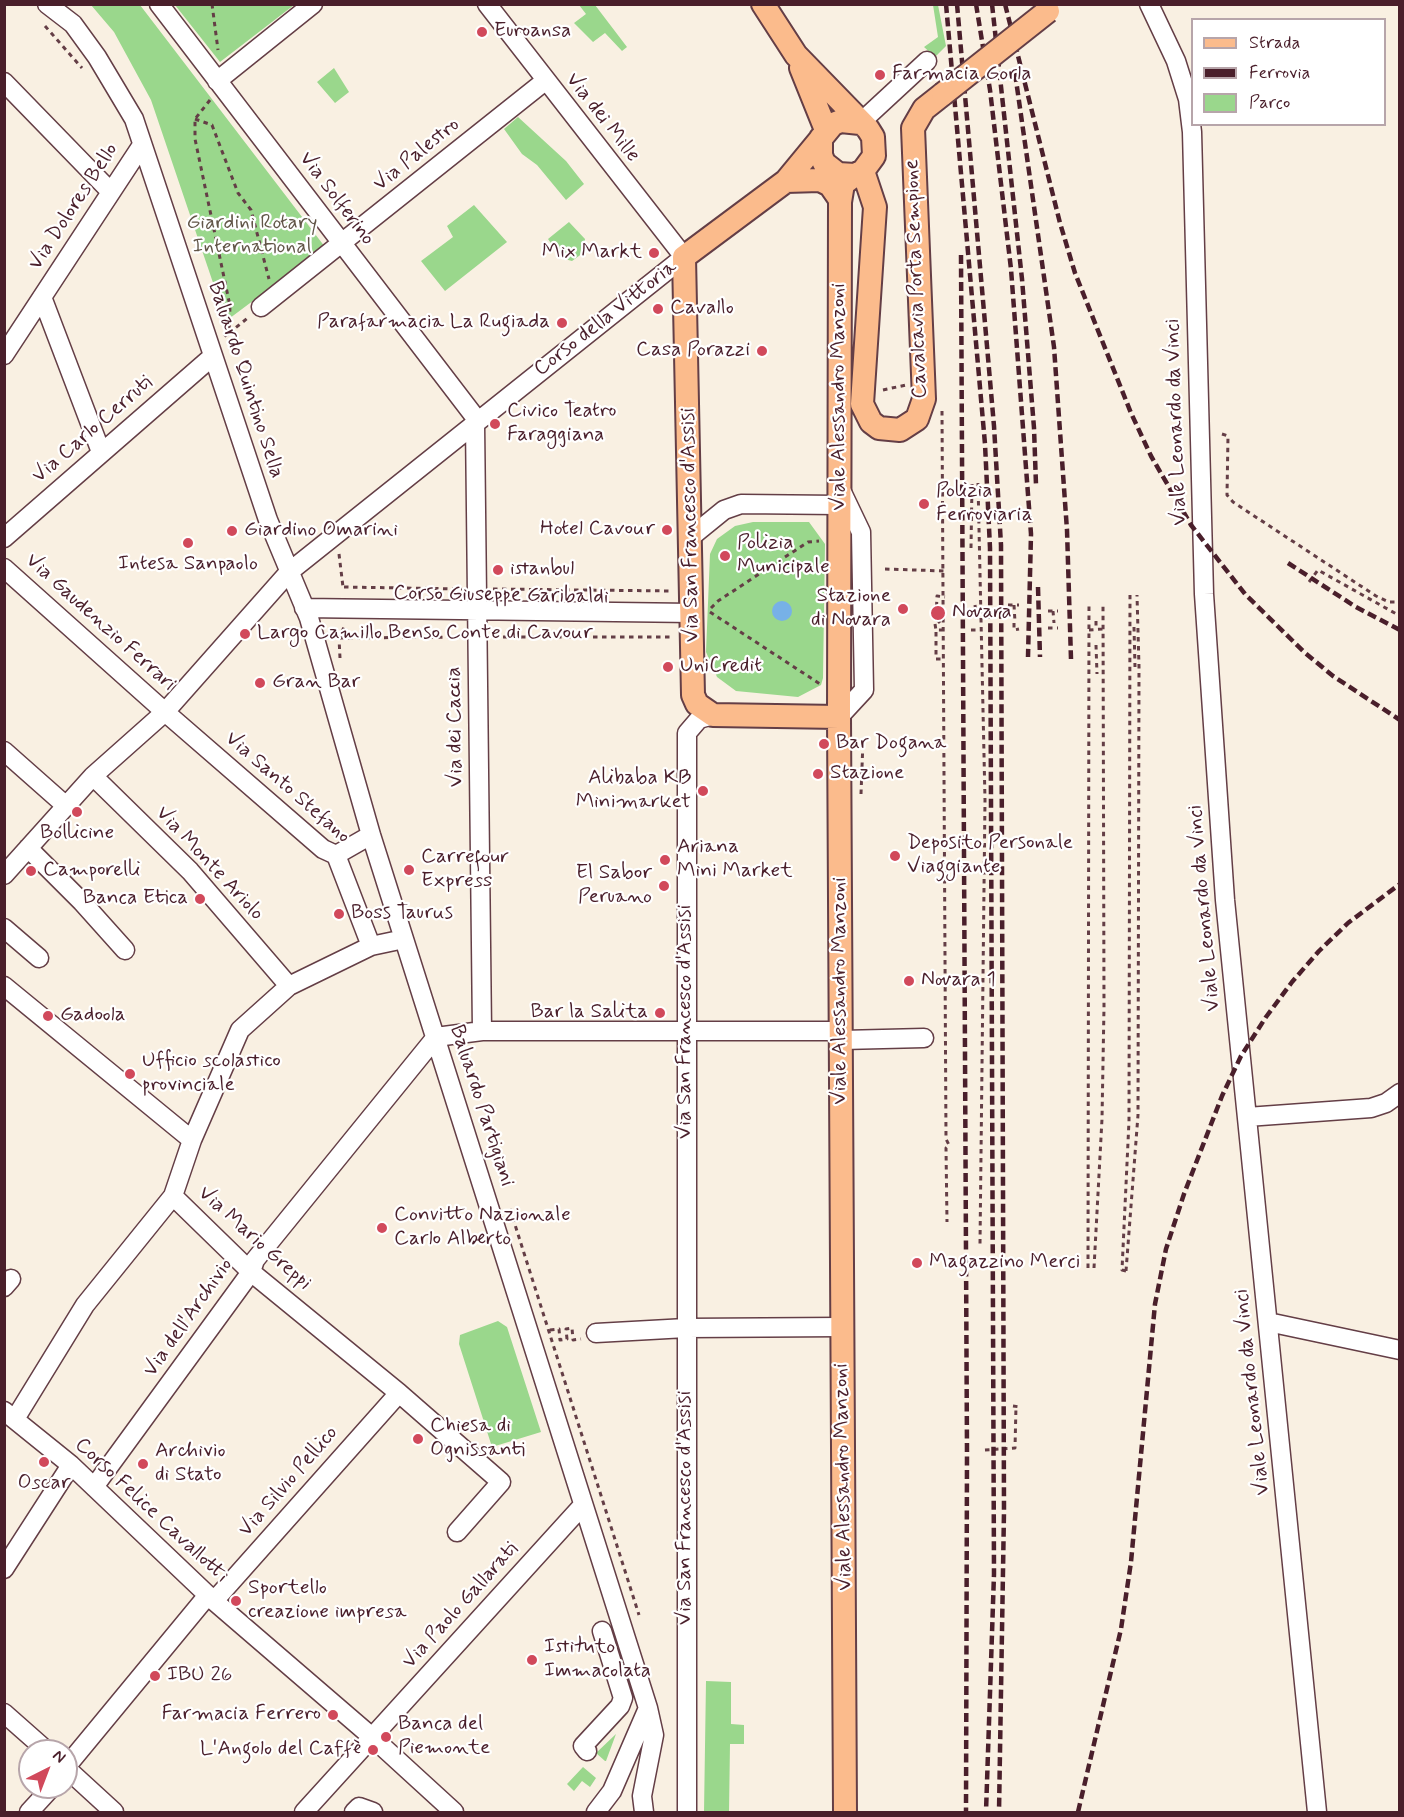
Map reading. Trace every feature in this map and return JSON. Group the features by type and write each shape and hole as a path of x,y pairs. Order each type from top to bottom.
{"main road":[{"path":"763,4 796,55 873,137 875,146 870,164 859,173 838,174 824,163 820,155 824,134 796,55"},
{"name":"Cavalcavia Porta Sempione","path":"859,173 875,207 862,404 865,413 879,428 900,430 917,419 924,399 913,128 924,109 1055,4"},
{"path":"824,134 841,121 860,123"},
{"name":"Corso della Vittoria","path":"684,257 786,181 824,134"},
{"name":"Viale Alessandro Manzoni","path":"845,1812 839,717 840,202 843,184 859,173"},
{"path":"786,181 820,180 837,193 840,202"},
{"name":"Via San Francesco d'Assisi","path":"684,257 692,536 688,624 693,695 697,704 713,715"},
{"path":"713,715 839,717"}],"street":[{"name":"Baluardo Quintino Sella","path":"47,4 73,24 97,57 134,119 208,360 289,572"},
{"name":"Via Solferino","path":"159,4 216,89 342,244 476,422"},
{"path":"216,89 313,4"},
{"name":"Via dei Mille","path":"487,4 684,257"},
{"name":"Viale Leonardo da Vinci","path":"1149,4 1176,61 1188,99 1191,124"},
{"path":"860,123 927,61"},
{"name":"Via Palestro","path":"261,307 545,81"},
{"path":"4,82 110,191"},
{"name":"Viale Leonardo da Vinci","path":"1191,126 1204,594 1226,900 1317,1812"},
{"name":"Via Dolores Bello","path":"4,355 142,145"},
{"name":"Corso della Vittoria","path":"4,875 28,848 62,802 165,712 289,572 684,257"},
{"path":"42,297 101,452"},
{"name":"Via Carlo Cerruti","path":"4,538 208,360"},
{"name":"Via dei Caccia","path":"476,422 480,623 482,1031"},
{"path":"692,536 724,510 741,504 839,496"},
{"name":"Via Gaudenzio Ferrari","path":"4,568 165,712"},
{"name":"Baluardo Partigiani","path":"289,572 307,613 371,835 648,1708 654,1735 642,1796 644,1812"},
{"name":"Corso Giuseppe Garibaldi","path":"307,613 480,623 688,624"},
{"name":"Via Santo Stefano","path":"165,712 323,849 336,855 371,946"},
{"name":"Via San Francesco d'Assisi","path":"687,1812 687,733 699,718 713,715"},
{"path":"4,751 62,802"},
{"name":"Via Monte Ariolo","path":"93,776 190,871 289,986"},
{"path":"336,855 371,835"},
{"path":"28,848 82,902 125,950"},
{"path":"4,928 39,958"},
{"name":"Via Mario Greppi","path":"404,939 371,946 289,986 240,1030 192,1140 173,1196 251,1272 399,1392 501,1482 457,1532"},
{"path":"4,986 192,1140"},
{"path":"436,1037 482,1031 686,1031 924,1038"},
{"name":"Via dell'Archivio","path":"94,1487 251,1272 255,1260 436,1037"},
{"path":"1247,1117 1371,1108 1386,1103 1400,1093"},
{"path":"10,1415 85,1305 173,1196"},
{"path":"1268,1322 1400,1350"},
{"path":"596,1333 686,1328 842,1327"},
{"name":"Via Silvio Pellico","path":"78,1754 211,1598 399,1392"},
{"name":"Corso Felice Cavallotti","path":"10,1415 71,1465 211,1598 372,1737 454,1812"},
{"path":"4,1569 71,1465"},
{"name":"Via Paolo Gallarati","path":"304,1812 584,1505"},
{"path":"587,1751 583,1746 620,1706 623,1698 602,1631"},
{"path":"596,1812 607,1800 621,1773 648,1708"},
{"path":"4,1713 33,1739"},
{"path":"78,1779 114,1812"},
{"path":"29,1812 41,1799"},
{"path":"354,1812 359,1807 373,1812"}],"path":[{"path":"212,4 218,56"},
{"path":"216,89 195,119 198,159 230,306 229,333"},
{"path":"195,119 212,125 238,193 251,210 262,262 277,295"},
{"path":"221,339 261,307"},
{"path":"882,390 916,384"},
{"path":"942,411 945,571 946,1139 949,1145 946,1148 947,1222"},
{"path":"1222,434 1228,436 1227,495 1233,502 1376,596 1389,602 1400,602"},
{"path":"978,483 985,800 980,1244"},
{"path":"971,548 972,484"},
{"path":"821,685 708,611 718,601 808,542 824,541"},
{"name":"Corso Giuseppe Garibaldi","path":"339,550 344,587 465,589"},
{"path":"885,569 945,571"},
{"path":"1309,582 1318,570 1400,616"},
{"name":"Corso Giuseppe Garibaldi","path":"483,589 676,591"},
{"path":"1130,595 1134,625 1135,667 1138,1114 1126,1271 1122,1270 1130,1120 1135,667"},
{"path":"1134,625 1137,595"},
{"path":"945,597 937,596 936,618 938,624 936,630 945,630"},
{"path":"1088,1268 1089,603"},
{"path":"1095,1268 1104,1018 1103,603"},
{"path":"976,630 973,604 981,604"},
{"path":"1008,605 1019,605"},
{"path":"1014,605 1014,630"},
{"path":"1048,628 1055,626 1050,611 1058,611"},
{"path":"1096,621 1096,630"},
{"name":"Corso Giuseppe Garibaldi","path":"480,623 688,624"},
{"name":"Corso Giuseppe Garibaldi","path":"345,625 339,638 465,637"},
{"path":"1008,630 1019,629"},
{"path":"1089,630 1103,629"},
{"path":"971,630 981,630"},
{"path":"936,632 936,659 945,659"},
{"path":"290,647 299,645"},
{"path":"1096,645 1097,674"},
{"path":"1089,674 1103,674"},
{"path":"861,802 862,741"},
{"name":"Baluardo Partigiani","path":"510,1209 640,1620"},
{"path":"550,1330 559,1329 560,1340 567,1339 566,1329 572,1328 573,1340 597,1337 596,1333"},
{"path":"985,1450 1015,1448 1017,1406"}],"green space":[{"name":"Giardini Rotary International","path":"91,5 140,5 325,247 226,321 151,100 114,32"},
{"path":"175,5 294,5 220,62"},
{"path":"579,5 595,5 627,47 622,51 605,33 593,42 574,23 586,14"},
{"path":"933,5 938,5 946,46 935,57 924,47 938,37"},
{"path":"334,68 349,92 335,103 317,82"},
{"path":"518,117 566,161 584,184 566,200 537,165 522,154 504,129"},
{"path":"474,205 507,242 445,291 421,261 453,237 447,226"},
{"path":"569,222 585,239 583,253 572,261 561,258 548,239"},
{"path":"753,522 809,522 825,544 823,678 821,685 798,697 736,691 717,677 706,652 710,554 717,539 735,526"},
{"path":"498,1321 507,1327 541,1432 492,1447 459,1344 460,1335"},
{"path":"706,1681 731,1682 731,1724 744,1725 744,1744 730,1744 729,1812 704,1812"},
{"path":"616,1734 606,1761 605,1761 596,1753"},
{"path":"583,1767 596,1778 590,1787 582,1781 574,1791 567,1784"}],"water":[{"path":"782,601 789,604 792,611 789,618 782,621 775,618 772,611 775,604"}],"railway":[{"path":"946,4 985,444 990,548 994,1574 986,1812"},
{"path":"957,4 994,426 1001,545 1004,1511 999,1812"},
{"path":"976,4 990,90 1011,269 1031,534 1028,657"},
{"path":"992,4 1022,279 1034,428 1036,485"},
{"path":"1005,4 1060,223 1075,273 1131,413 1151,456 1191,525 1245,594 1304,652 1333,676 1400,720"},
{"path":"1015,73 1054,347 1067,530 1071,659"},
{"path":"961,255 967,1453 966,1812"},
{"path":"1288,563 1356,607 1400,630"},
{"path":"1038,587 1040,657"},
{"path":"1078,1812 1121,1629 1131,1562 1155,1304 1166,1249 1184,1194 1222,1096 1241,1056 1266,1017 1319,951 1348,923 1400,884"}],"place":[{"name":"Euroansa","path":"482,32"},
{"name":"Farmacia Gorla","path":"880,75"},
{"name":"Mix Markt","path":"654,253"},
{"name":"Cavallo","path":"658,309"},
{"name":"Parafarmacia La Rugiada","path":"562,323"},
{"name":"Casa Porazzi","path":"762,351"},
{"name":"Civico Teatro Faraggiana","path":"495,424"},
{"name":"Polizia Ferroviaria","path":"924,504"},
{"name":"Hotel Cavour","path":"667,530"},
{"name":"Giardino Omarini","path":"232,531"},
{"name":"Intesa Sanpaolo","path":"188,543"},
{"name":"Polizia Municipale","path":"725,556"},
{"name":"istanbul","path":"498,570"},
{"name":"Stazione di Novara","path":"903,609"},
{"name":"Novara","path":"938,613"},
{"name":"Largo Camillo Benso Conte di Cavour","path":"245,634"},
{"name":"UniCredit","path":"668,667"},
{"name":"Gran Bar","path":"260,683"},
{"name":"Bar Dogana","path":"824,744"},
{"name":"Stazione","path":"818,774"},
{"name":"Alibaba KB Minimarket","path":"703,791"},
{"name":"Bollicine","path":"77,812"},
{"name":"Deposito Personale Viaggiante","path":"895,856"},
{"name":"Ariana Mini Market","path":"665,860"},
{"name":"Carrefour Express","path":"409,870"},
{"name":"Camporelli","path":"31,871"},
{"name":"El Sabor Peruano","path":"664,886"},
{"name":"Banca Etica","path":"200,899"},
{"name":"Boss Taurus","path":"339,914"},
{"name":"Novara 1","path":"909,981"},
{"name":"Bar la Salita","path":"660,1013"},
{"name":"Gadoola","path":"48,1016"},
{"name":"Ufficio scolastico provinciale","path":"130,1074"},
{"name":"Convitto Nazionale Carlo Alberto","path":"382,1228"},
{"name":"Magazzino Merci","path":"917,1263"},
{"name":"Chiesa di Ognissanti","path":"418,1439"},
{"name":"Oscar","path":"44,1462"},
{"name":"Archivio di Stato","path":"143,1464"},
{"name":"Sportello creazione impresa","path":"236,1601"},
{"name":"Istituto Immacolata","path":"532,1660"},
{"name":"IBU 26","path":"155,1676"},
{"name":"Farmacia Ferrero","path":"333,1715"},
{"name":"Banca del Piemonte","path":"386,1737"},
{"name":"L'Angolo del Caffè","path":"373,1750"}]}
